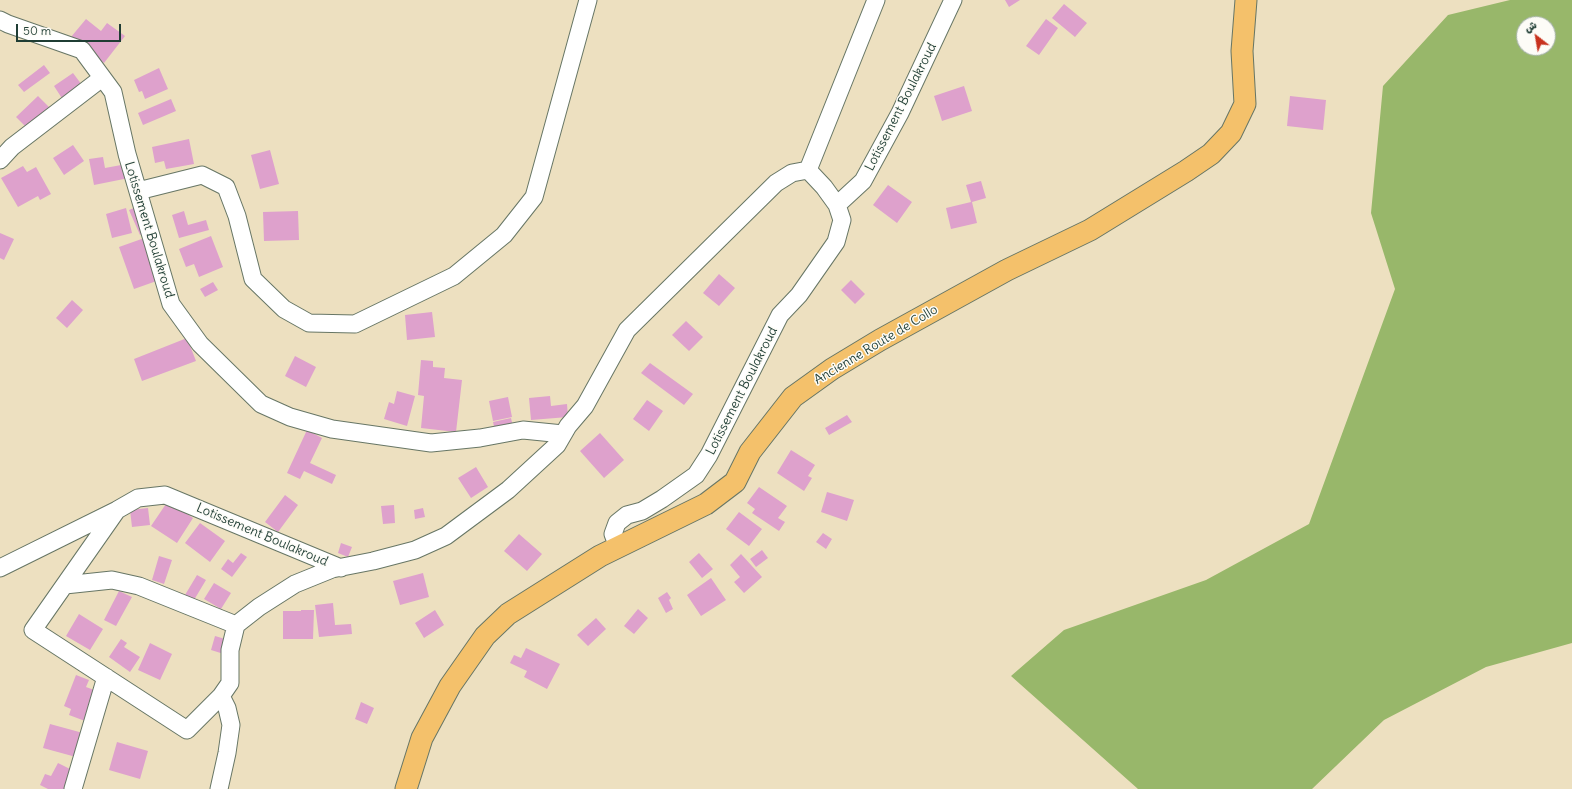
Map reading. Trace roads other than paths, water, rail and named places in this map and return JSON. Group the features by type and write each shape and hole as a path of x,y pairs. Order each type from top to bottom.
{"main road":[{"name":"Ancienne Route de Collo","path":"406,789 422,738 450,686 484,636 508,614 600,556 706,504 735,482 750,452 793,397 832,369 880,340 1007,270 1090,230 1186,172 1211,154 1231,132 1245,104 1242,51 1246,0"}],"street":[{"path":"138,191 202,175 226,186 237,216 253,279 284,309 309,323 356,324 454,276 504,234 534,198 588,0"},
{"path":"808,170 876,0"},
{"name":"Lotissement Boulakroud","path":"837,205 863,181 900,113 953,0"},
{"name":"Lotissement Boulakroud","path":"0,20 82,50 112,92 127,154 171,304 200,344 261,404 290,417 332,429 430,443 480,438 523,430 563,434"},
{"path":"0,160 12,147 102,78"},
{"name":"Lotissement Boulakroud","path":"117,510 33,630 187,730 221,696 230,684 230,650 236,625 259,607 295,584 332,569 415,550 446,536 508,490 557,445 563,434 588,401 627,330 776,183 792,173 808,170 824,187 837,205 842,220 836,242 798,295 780,315 709,455 696,475 662,500 642,511 627,515 617,523 613,534 618,547"},
{"name":"Lotissement Boulakroud","path":"0,568 117,510 138,498 165,494 341,568"},
{"path":"64,585 112,580 139,586 236,625"},
{"path":"73,789 106,676"},
{"path":"219,789 227,753 230,725 227,708 221,696"}]}
